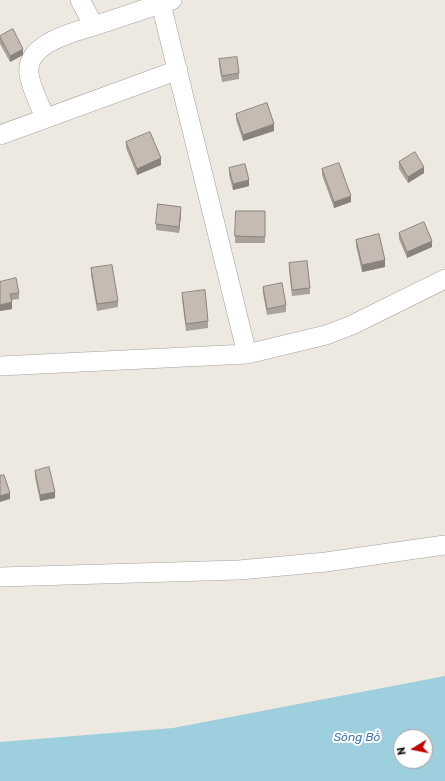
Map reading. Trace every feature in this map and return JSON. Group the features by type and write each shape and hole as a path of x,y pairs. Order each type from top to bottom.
{"street":[{"path":"80,0 94,26"},
{"path":"45,118 30,75 33,57 39,50 54,39 166,2 178,70 247,354"},
{"path":"0,135 178,70"},
{"path":"0,366 247,354 326,335 352,325 445,279"},
{"path":"0,577 239,570 326,562 445,545"}],"water":[{"name":"Sông Bồ","path":"445,676 445,781 0,781 0,742 173,728"}],"building":[{"path":"13,29 23,49 10,56 0,36"},
{"path":"237,57 239,73 222,76 219,59"},
{"path":"267,103 274,124 243,135 236,114"},
{"path":"150,132 161,158 137,169 126,142"},
{"path":"415,152 424,167 408,177 399,162"},
{"path":"339,163 351,196 334,202 322,169"},
{"path":"245,164 249,180 233,184 229,168"},
{"path":"158,204 181,207 179,227 156,224"},
{"path":"236,211 265,211 265,237 235,236"},
{"path":"424,222 432,241 407,252 399,233"},
{"path":"379,234 385,260 362,265 356,240"},
{"path":"307,261 310,288 292,290 289,263"},
{"path":"112,265 118,301 97,304 91,268"},
{"path":"16,278 19,293 10,294 12,302 0,305 0,282"},
{"path":"282,283 286,305 267,309 263,287"},
{"path":"205,290 208,321 186,324 182,293"},
{"path":"49,467 55,492 40,495 35,471"},
{"path":"4,475 10,493 0,496 0,476"}]}
